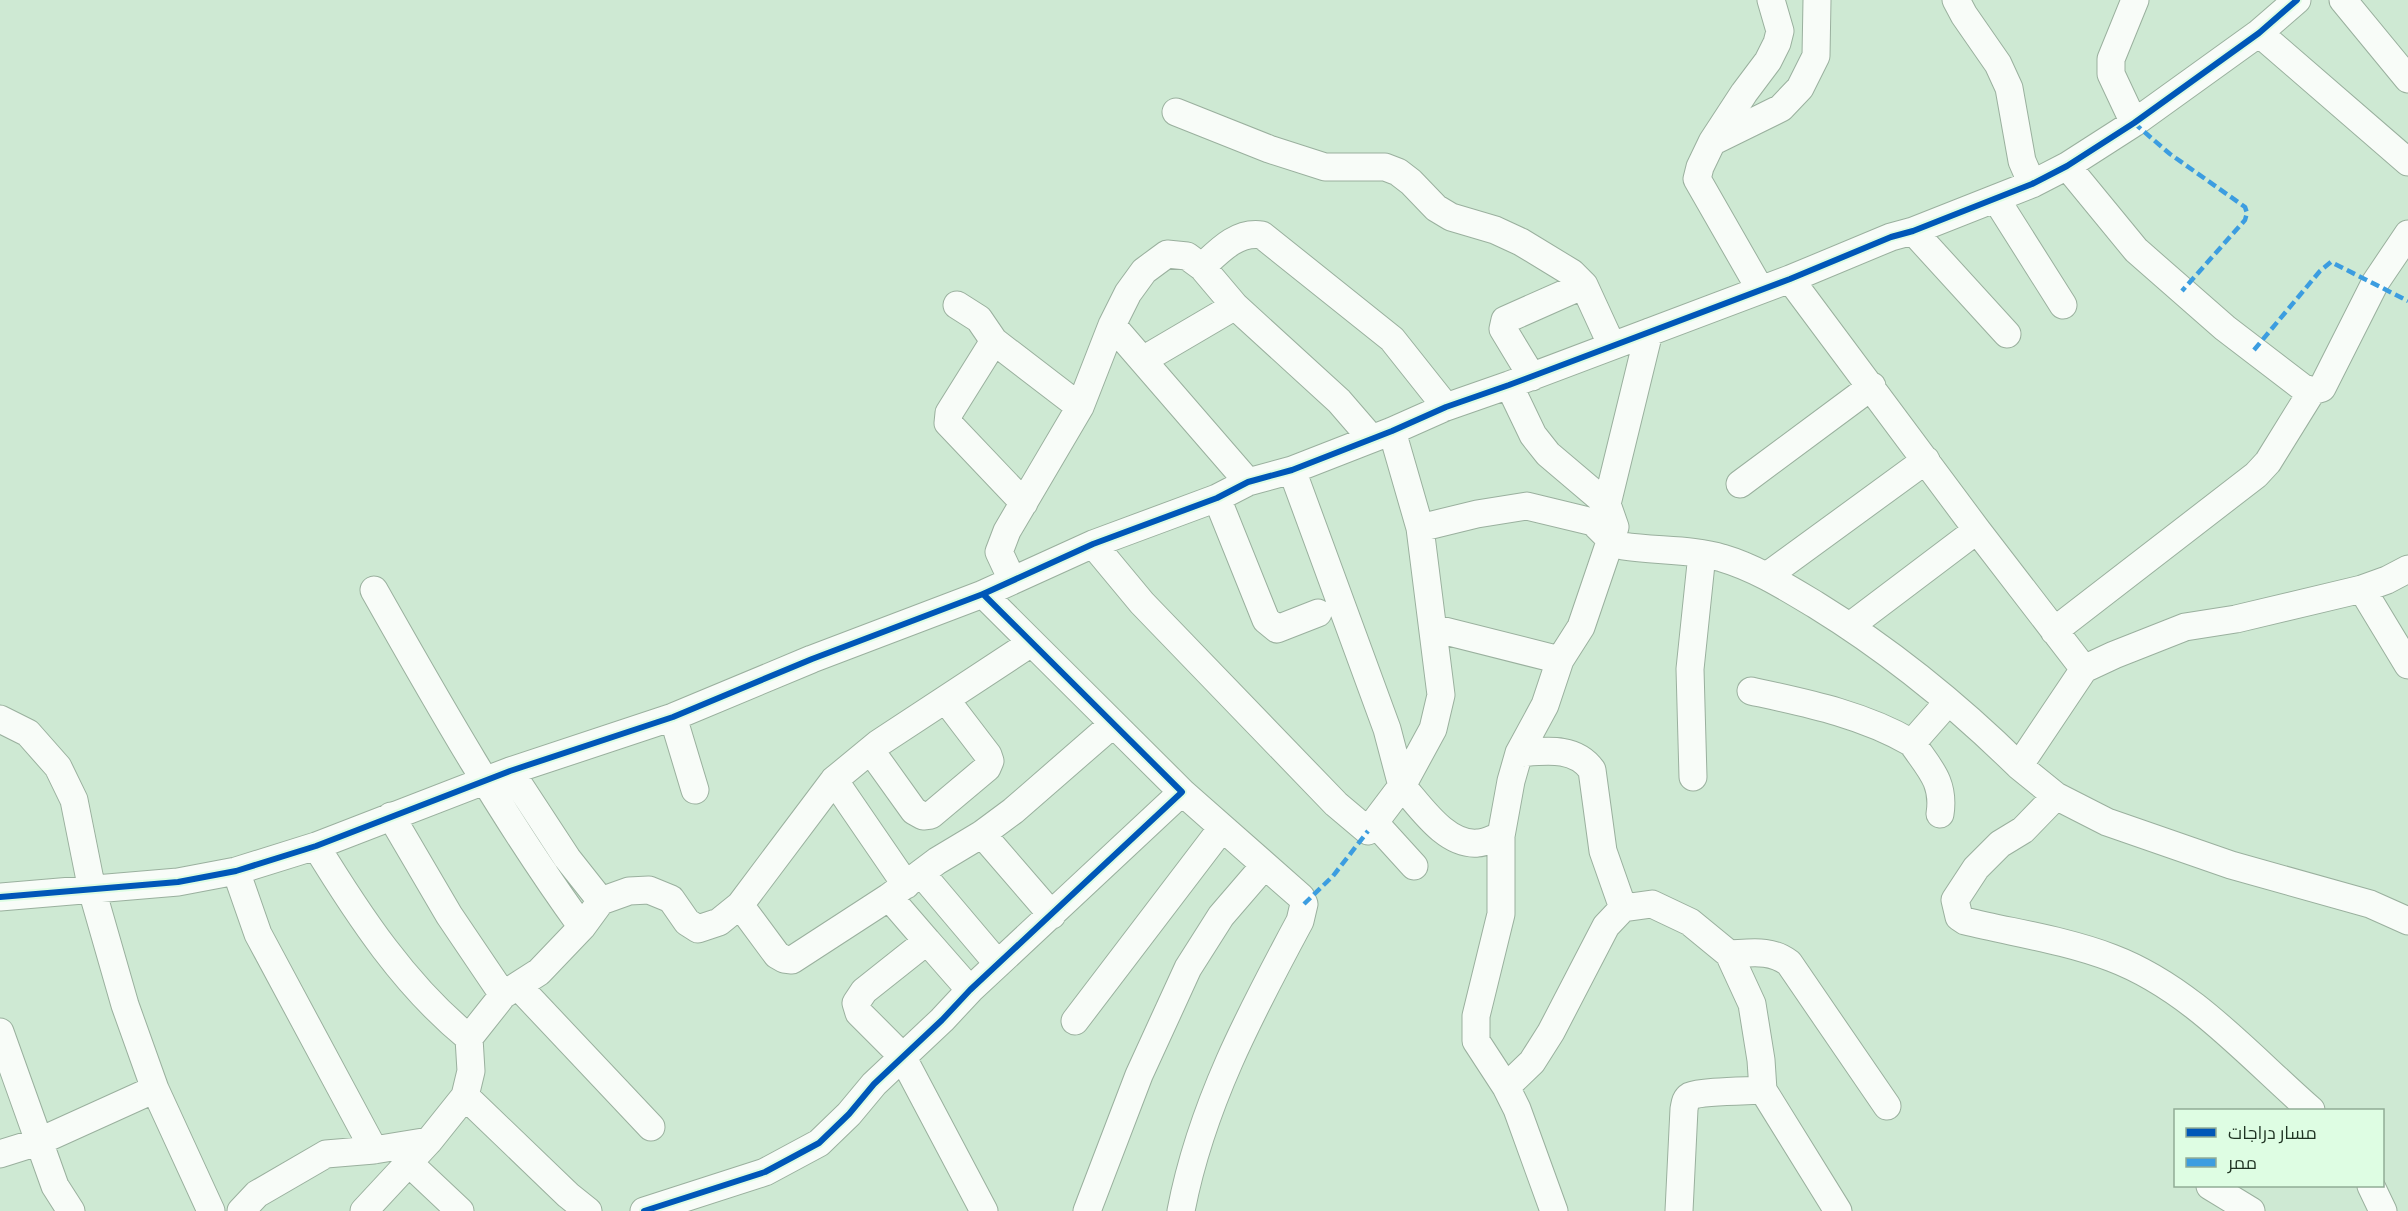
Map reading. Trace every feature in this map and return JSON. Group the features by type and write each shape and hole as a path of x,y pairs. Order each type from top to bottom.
{"street":[{"path":"1760,289 1697,179 1700,166 1712,142 1744,93 1768,62 1777,43 1780,31 1771,0"},
{"path":"1712,142 1781,108 1800,88 1816,56 1817,0"},
{"path":"1956,0 1960,10 1998,64 2009,88 2022,161 2032,184"},
{"path":"2134,0 2111,59 2111,74 2134,123"},
{"path":"0,897 178,882 236,871 316,846 497,776 673,717 812,659 983,594 1093,544 1217,498 1248,482 1292,470 1446,407 1790,279 1891,237 1913,231 2032,184 2067,166 2134,123 2259,33 2297,0"},
{"path":"2343,0 2408,79"},
{"path":"2259,33 2408,162"},
{"path":"1176,112 1269,149 1325,167 1385,167 1398,172 1412,182 1436,208 1451,217 1495,230 1521,242 1572,273 1584,285 1612,346"},
{"path":"2067,166 2136,250 2225,328 2302,387 2312,391 2322,388 2375,283 2408,234"},
{"path":"1996,199 2063,305"},
{"path":"1913,231 2007,334"},
{"path":"1202,267 1226,245 1250,233 1262,234 1392,339 1446,407"},
{"path":"1012,580 999,552 1007,531 1080,407 1112,325 1128,293 1144,271 1167,254 1187,256 1202,267 1235,306 1339,402 1382,434 1420,528 1441,695 1433,729 1402,786 1368,831 1336,804 1142,603 1093,544"},
{"path":"1790,279 2084,669"},
{"path":"1584,285 1505,320 1503,329 1520,381 1533,435 1548,454 1607,504"},
{"path":"957,305 979,319 994,341 1080,407"},
{"path":"1143,360 1235,306"},
{"path":"1112,325 1248,482"},
{"path":"1554,1211 1517,1109 1506,1087 1476,1041 1476,1016 1501,914 1501,836 1511,781 1519,753 1545,705 1560,660 1581,627 1611,540 1614,527 1607,504 1649,332"},
{"path":"994,341 950,412 948,423 1024,503"},
{"path":"1740,484 1872,386"},
{"path":"2055,631 2256,475 2268,462 2312,391"},
{"path":"1767,576 1926,460"},
{"path":"1292,470 1387,729 1402,786 1445,832 1462,842 1479,843 1501,836"},
{"path":"1217,498 1269,625 1277,629 1318,613"},
{"path":"1420,528 1477,514 1527,506 1593,522 1611,540 1623,546 1721,557 1767,576 1850,626 1980,728 2019,766 2056,796 2107,822 2231,866 2370,904 2408,921"},
{"path":"1850,626 1977,530"},
{"path":"1693,777 1690,669 1702,555"},
{"path":"2019,766 2084,669 2185,627 2236,619 2362,589 2408,569"},
{"path":"2362,589 2408,664"},
{"path":"374,591 497,776 601,901"},
{"path":"983,594 1182,792 1301,897 1304,904 1300,921 1249,1016 1213,1097 1188,1173 1181,1211"},
{"path":"1433,628 1560,660"},
{"path":"364,1211 429,1141 465,1096 471,1071 469,1038 510,991 539,972 582,927 601,901 629,891 649,890 671,899 687,922 698,929 719,922 740,905 834,780 870,751 1031,643"},
{"path":"1751,691 1825,708 1890,730 1912,743 1939,783 1942,793 1940,814"},
{"path":"870,751 914,811 923,816 931,815 987,768 990,761 988,755 946,699"},
{"path":"1912,743 1948,702"},
{"path":"673,717 695,790"},
{"path":"0,719 28,733 58,767 74,800 92,890 125,1005 155,1089 211,1211"},
{"path":"740,905 777,955 792,960 937,861 982,834 1013,811 1113,724"},
{"path":"1519,753 1555,751 1579,756 1586,761 1592,770 1603,852 1623,908"},
{"path":"497,776 543,873 582,927"},
{"path":"834,780 905,885 927,941 970,990"},
{"path":"644,1211 765,1172 819,1143 849,1114 874,1084 942,1020 970,990 1182,792"},
{"path":"2056,796 2023,830 2000,844 1976,868 1955,900 1959,917 1965,921 2102,955 2138,970 2167,986 2211,1019 2310,1109"},
{"path":"391,816 450,915 510,991 651,1127"},
{"path":"1374,822 1414,866"},
{"path":"1075,1021 1222,828"},
{"path":"982,834 1052,915"},
{"path":"316,846 357,914 381,945 441,1015 469,1038"},
{"path":"1087,1211 1139,1075 1188,968 1221,916 1264,866"},
{"path":"236,871 258,934 374,1150"},
{"path":"905,885 998,964"},
{"path":"1506,1087 1532,1062 1562,1012 1606,926 1623,908 1652,904 1690,922 1729,954 1752,1004 1761,1060 1763,1090 1838,1211"},
{"path":"927,941 864,991 856,1003 859,1013 902,1056 984,1211"},
{"path":"1729,954 1767,952 1777,954 1789,963 1887,1106"},
{"path":"0,1032 55,1186 72,1211"},
{"path":"0,1154 38,1142 155,1089"},
{"path":"1679,1211 1686,1100 1692,1095 1763,1090"},
{"path":"465,1096 569,1206"},
{"path":"241,1211 257,1194 326,1154 374,1150 429,1141"},
{"path":"409,1163 460,1211"},
{"path":"2213,1187 2251,1211"},
{"path":"2372,1187 2383,1211"}],"marked path":[{"path":"2134,123 2170,154 2245,207 2247,213 2245,220 2182,291"},
{"path":"2254,350 2320,271 2331,262 2408,301"},
{"path":"1304,904 1333,876 1368,831"}],"cycle path":[{"path":"0,897 178,882 236,871 316,846 510,771 673,717 812,659 983,594 1093,544 1217,498 1248,482 1292,470 1446,407 1790,279 1891,237 1913,231 2032,184 2067,166 2134,123 2259,33 2297,0"},
{"path":"644,1211 765,1172 819,1143 849,1114 874,1084 942,1020 970,990 1182,792 983,594"}]}
